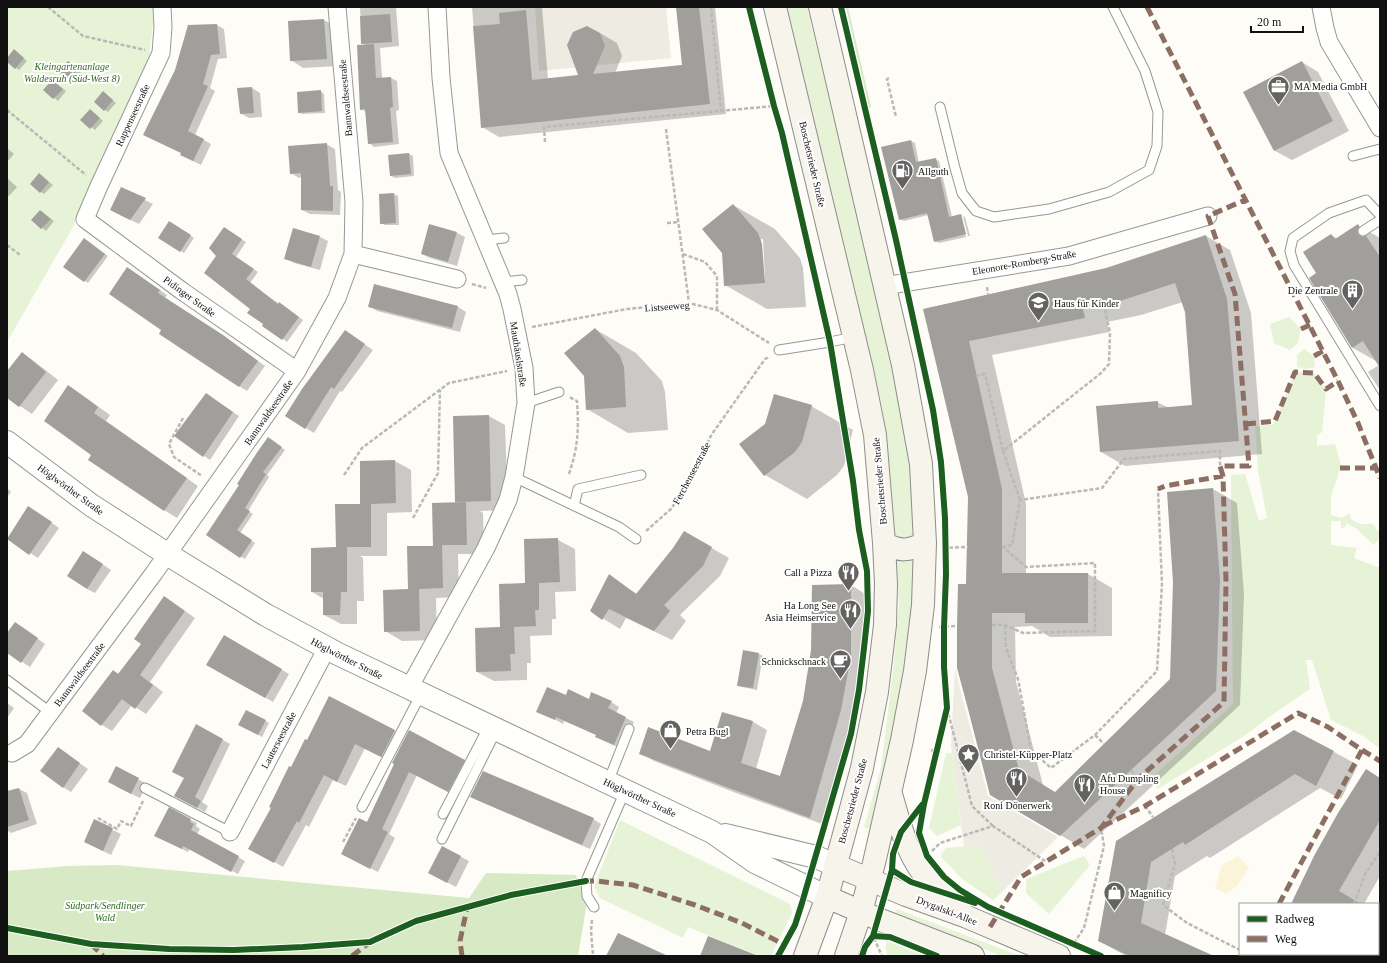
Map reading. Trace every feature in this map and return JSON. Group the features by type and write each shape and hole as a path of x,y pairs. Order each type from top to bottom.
{"main road":[{"name":"Boschetsrieder Straße","path":"775,7 862,370 875,435 886,584 885,625 877,692 862,768 827,897 806,956"},
{"path":"820,7 903,365 915,426 921,464 925,543 923,605 915,671 902,740 861,912 846,956"},
{"path":"884,543 894,549 908,550 925,543"},
{"path":"890,791 901,832 916,862 932,884 967,917"},
{"name":"Drygalski-Allee","path":"835,865 906,895 1066,950"},
{"name":"Höglwörther Straße","path":"827,897 861,912"},
{"path":"861,912 973,956"}],"street":[{"name":"Rappenseestraße","path":"85,219 161,53 163,27 162,7"},
{"name":"Bannwaldseestraße","path":"12,753 27,744 167,554 297,372 337,298 353,254 354,202 337,7"},
{"name":"Mauthäuslstraße","path":"415,691 486,548 508,500 514,476 526,403 524,368 506,288 449,153 441,78 437,7"},
{"path":"1320,7 1330,42 1379,125"},
{"name":"Eleonore-Romberg-Straße","path":"884,286 1069,256 1208,216"},
{"name":"Pidinger Straße","path":"85,219 182,291 297,372"},
{"path":"353,254 457,280"},
{"name":"Höglwörther Straße","path":"7,442 91,505 266,615 327,648 415,691 712,832 756,862 827,897"},
{"name":"Lauterseestraße","path":"230,832 327,648"},
{"name":"Höglwörther Straße","path":"712,832 816,857 835,865"}],"lane":[{"path":"940,107 962,193 976,211 994,217 1050,209 1109,192 1149,170 1157,146 1158,112 1145,71 1113,7"},
{"path":"1354,156 1380,149"},
{"path":"1380,215 1366,200 1329,213 1293,238 1290,251 1294,265 1380,406"},
{"path":"1363,231 1380,220"},
{"path":"486,240 504,238"},
{"path":"506,288 522,280"},
{"path":"779,350 854,337"},
{"path":"526,403 559,392"},
{"path":"574,506 578,489 641,475"},
{"path":"514,476 619,527 636,539"},
{"path":"7,680 50,712"},
{"path":"362,806 415,691"},
{"path":"443,814 493,728"},
{"path":"442,839 493,728"},
{"path":"594,906 587,896 586,881 616,787 629,730"},
{"path":"147,788 230,832"}],"path":[{"path":"48,7 83,36 161,53"},
{"path":"710,7 721,110"},
{"path":"889,78 886,79 896,117"},
{"path":"545,142 544,127 774,106"},
{"path":"7,110 99,186"},
{"path":"666,129 689,303"},
{"path":"667,223 679,222"},
{"path":"7,245 20,255"},
{"path":"683,254 705,262 717,276 717,310"},
{"path":"457,280 506,288"},
{"path":"1003,451 1101,373 1109,364 1110,334 1104,305"},
{"path":"344,475 362,448 449,383 524,368"},
{"path":"976,376 985,374 1003,451 1020,500 1012,546 1002,547 1026,566 1095,562 1095,631 1023,633 1005,625 992,625"},
{"path":"413,518 438,473 440,390"},
{"path":"559,392 577,401 579,426 575,455 569,474"},
{"path":"183,418 169,444 174,457 216,485"},
{"path":"1020,500 1102,488 1124,459 1220,451 1220,466"},
{"path":"1005,625 1006,648 1018,679 1031,750 1051,768 1096,735 1157,671 1162,584 1158,489"},
{"path":"946,708 972,806 993,826 1045,861"},
{"path":"1096,735 1104,744"},
{"path":"931,750 936,752"},
{"path":"1131,770 1138,779"},
{"path":"98,818 117,829 121,821 131,826 147,788"},
{"path":"343,842 362,806"},
{"path":"1145,806 1153,817"},
{"path":"931,852 940,843 993,826"},
{"path":"1066,950 1084,928 1104,846 1101,828"},
{"path":"1172,849 1175,864 1163,905 1187,924 1239,950"},
{"path":"1354,903 1365,874 1380,852"},
{"path":"593,955 591,931 594,906"},
{"path":"869,941 876,936 882,956"}],"green space":[{"name":"Kleingartenanlage Waldesruh (Süd-West 8)","path":"7,7 153,7 153,24 149,58 74,225 7,342"},
{"path":"785,7 807,7 885,332 905,425 916,509 917,532 907,674 871,829 864,827 881,768 893,671 899,606 893,510 887,453"},
{"path":"846,7 848,7 871,107 869,108"},
{"path":"1289,317 1301,329 1298,343 1290,350 1274,343 1270,324"},
{"path":"1304,349 1314,356 1315,367 1306,369 1297,367 1297,355"},
{"path":"1295,372 1314,373 1326,389 1322,432 1317,436 1317,446 1335,444 1341,466 1331,496 1331,515 1342,518 1350,513 1351,519 1354,521 1363,524 1371,523 1377,530 1380,531 1380,539 1374,545 1357,529 1347,523 1344,528 1341,528 1341,521 1331,521 1331,545 1357,548 1354,558 1380,568 1380,749 1363,736 1331,720 1312,660 1306,660 1310,689 1247,734 1158,789 1151,778 1233,704 1231,475 1245,474 1259,521 1267,518 1258,471 1255,427 1274,424"},
{"path":"946,753 952,753 961,825 937,836 929,828"},
{"path":"620,820 790,904 792,913 771,956 760,956 688,927 683,938 600,898 594,887"},
{"path":"981,845 1002,892 993,900 962,879 940,856 946,848"},
{"path":"1084,856 1090,865 1049,914 1026,893 1026,879"},
{"name":"Südpark/Sendlinger Wald","path":"116,865 469,898 486,873 576,875 587,903 578,956 7,956 7,871 69,866"},
{"path":"897,909 1015,954 1024,956 1002,956 894,915"},
{"path":"887,941 924,956 888,956 885,947"}],"sand":[{"path":"1238,856 1249,868 1238,885 1226,894 1215,888 1222,865"}],"shaded area":[{"path":"535,7 666,7 671,58 539,71"},
{"name":"Christel-Küpper-Platz","path":"955,669 988,796 1058,837 1002,892 981,845 964,847 951,745"}],"building":[{"path":"676,7 699,7 710,104 481,128 473,26 500,24 499,13 526,10 532,80 578,75 567,45 573,32 587,26 600,33 605,46 593,74 682,65"},
{"path":"390,14 392,42 361,44 360,16"},
{"path":"324,19 327,59 290,61 288,21"},
{"path":"217,24 220,54 211,55 203,84 208,86 188,131 204,139 193,161 180,155 181,153 143,135 175,70 188,25"},
{"path":"374,44 376,78 391,77 393,107 390,108 393,142 368,144 365,109 360,110 357,45"},
{"path":"14,49 24,58 15,69 7,62 7,58"},
{"path":"68,61 78,69 69,80 58,72"},
{"path":"1302,61 1333,121 1274,151 1243,92"},
{"path":"52,80 63,89 53,99 43,90"},
{"path":"252,87 254,113 240,114 237,88"},
{"path":"321,90 322,111 298,113 297,92"},
{"path":"103,91 113,100 104,111 94,102"},
{"path":"90,109 100,118 90,129 80,120"},
{"path":"911,140 916,162 936,158 949,217 961,214 966,234 934,242 927,213 899,220 881,147"},
{"path":"327,143 330,186 333,186 333,211 301,210 301,173 290,174 288,146"},
{"path":"409,153 411,174 390,176 388,155"},
{"path":"39,173 49,182 40,193 30,184"},
{"path":"121,187 146,198 130,220 110,210"},
{"path":"394,193 396,223 380,224 379,194"},
{"path":"733,204 758,233 762,244 765,283 724,286 722,253 702,229"},
{"path":"40,210 51,219 41,229 31,220"},
{"path":"169,221 191,235 180,252 158,238"},
{"path":"429,224 457,232 448,262 421,254"},
{"name":"Die Zentrale","path":"1358,224 1358,235 1363,237 1366,236 1380,257 1380,368 1363,341 1352,348 1309,278 1316,273 1303,252 1331,234 1335,239"},
{"path":"224,227 242,239 232,254 254,269 246,279 278,304 279,302 299,317 282,340 247,313 250,309 204,273 216,256 209,248"},
{"path":"293,228 320,236 311,267 284,259"},
{"path":"1206,235 1227,299 1239,441 1100,452 1096,406 1158,401 1158,408 1192,405 1185,312 1175,283 1117,302 1083,309 1085,318 969,341 1002,489 1002,573 1088,573 1088,623 1025,623 1025,613 992,613 992,668 1019,770 1055,792 1170,679 1173,582 1167,492 1213,488 1220,580 1216,691 1060,836 990,795 957,668 958,584 966,584 968,497 923,309 1106,268"},
{"path":"84,238 105,254 84,282 63,267"},
{"path":"127,267 160,290 158,293 223,335 258,361 239,387 159,334 161,330 109,294"},
{"path":"374,284 458,306 452,328 368,307"},
{"path":"595,328 620,356 624,367 626,407 586,410 584,376 564,353"},
{"path":"345,330 365,344 334,389 331,387 305,429 285,416 302,389"},
{"path":"22,352 46,372 19,407 7,398 7,371"},
{"path":"68,385 98,407 94,413 187,478 164,511 88,460 91,455 44,421"},
{"path":"206,393 233,412 203,457 174,436"},
{"path":"774,394 812,405 802,442 795,452 764,476 739,444 765,424"},
{"path":"489,415 491,501 455,502 453,416"},
{"path":"268,437 282,447 263,472 266,474 245,508 250,511 237,530 252,540 240,558 206,535"},
{"path":"395,460 396,503 371,504 371,547 347,547 347,592 341,592 340,615 323,615 323,592 311,592 311,548 336,547 335,504 360,504 360,461"},
{"path":"466,502 467,545 442,545 443,588 419,589 420,631 384,632 383,590 408,589 407,546 433,546 432,503"},
{"path":"28,506 52,522 29,555 7,539"},
{"path":"684,531 712,547 703,566 664,605 670,611 654,631 609,609 602,620 590,611 609,574 636,594 673,548"},
{"path":"558,538 560,582 539,583 539,610 535,610 536,626 514,627 515,654 510,654 511,671 476,672 475,628 500,627 499,584 525,583 524,539"},
{"path":"83,551 103,564 87,589 67,576"},
{"path":"851,584 851,656 841,710 810,818 639,754 648,727 710,751 722,712 753,721 741,763 780,776 803,701 811,650 812,585"},
{"path":"164,596 185,611 140,675 153,685 135,709 122,699 101,726 82,711 113,670 118,674 141,644 134,639"},
{"path":"15,622 38,638 21,663 7,653 7,633"},
{"path":"224,635 282,669 265,698 206,665"},
{"path":"743,650 759,653 753,688 737,686"},
{"path":"547,687 566,695 568,689 589,699 591,692 612,701 608,708 626,717 614,745 556,717 555,720 536,712"},
{"path":"329,696 395,730 381,757 355,744 337,782 324,775 299,823 297,821 274,863 248,849 271,808 269,807 289,766 291,767 305,739 307,740"},
{"path":"246,710 266,720 258,735 238,725"},
{"path":"196,724 223,739 195,797 201,801 197,808 174,796 184,778 172,772"},
{"path":"409,730 465,760 448,792 409,772 382,829 388,832 370,869 341,854 359,818 367,822 394,764 392,763"},
{"path":"1294,730 1334,751 1316,786 1295,774 1185,845 1183,842 1151,862 1141,923 1214,956 1130,956 1098,941 1116,841"},
{"path":"58,747 80,763 63,788 40,771"},
{"path":"116,766 139,778 131,794 108,782"},
{"path":"1366,769 1380,778 1380,820 1339,891 1359,903 1291,903 1314,856 1338,813"},
{"path":"483,771 594,818 582,845 470,797"},
{"path":"19,788 29,820 7,827 7,791"},
{"path":"169,807 191,819 190,822 194,824 191,830 239,856 231,872 183,846 182,849 154,836"},
{"path":"94,819 113,828 103,851 84,842"},
{"path":"442,846 461,856 447,883 428,873"},
{"path":"618,933 668,956 606,956"},
{"path":"708,936 756,955 756,956 700,956"}],"marked path":[{"path":"1147,7 1338,381 1358,423 1380,478"},
{"path":"1223,476 1220,466 1249,466 1235,294 1208,216 1245,200"},
{"path":"1301,329 1310,325"},
{"path":"1314,356 1323,351"},
{"path":"1246,424 1275,421 1295,372 1314,373 1326,389 1338,381"},
{"path":"1340,468 1376,468"},
{"path":"990,927 1021,877 1101,828 1138,779 1224,702 1226,581 1223,476 1165,486 1158,489"},
{"path":"1103,826 1145,806 1298,713 1328,727 1362,750 1280,903"},
{"path":"1362,750 1380,761"},
{"path":"584,881 633,885 695,905 742,923 785,945"},
{"path":"462,956 460,941 467,908"},
{"path":"352,956 369,943"},
{"path":"91,944 103,956"}],"cycle path":[{"path":"749,7 782,133 830,342 853,481 859,530 867,571 868,611 859,690 851,734 795,925 778,956"},
{"path":"841,7 896,240 933,410 941,462 945,518 946,574 944,667 947,708 924,804 919,833 927,856 944,877 960,890 988,907 1101,956"},
{"path":"862,956 865,947 873,936 892,870 893,854 901,832 922,805"},
{"path":"892,870 911,882 975,903"},
{"path":"7,928 91,944 169,949 234,950 370,942 416,921 511,895 586,881"},
{"path":"873,936 890,937 937,956"}],"place":[{"name":"MA Media GmbH","path":"1279,106"},
{"name":"Allguth","path":"903,190"},
{"name":"Die Zentrale","path":"1353,310"},
{"name":"Haus für Kinder","path":"1038,322"},
{"name":"Call a Pizza","path":"848,592"},
{"name":"Ha Long See Asia Heimservice","path":"851,630"},
{"name":"Schnickschnack","path":"841,680"},
{"name":"Petra Bugl","path":"671,750"},
{"name":"Christel-Küpper-Platz","path":"969,774"},
{"name":"Roni Dönerwerk","path":"1017,798"},
{"name":"Afu Dumpling House","path":"1084,804"},
{"name":"Magnificy","path":"1115,912"}]}
